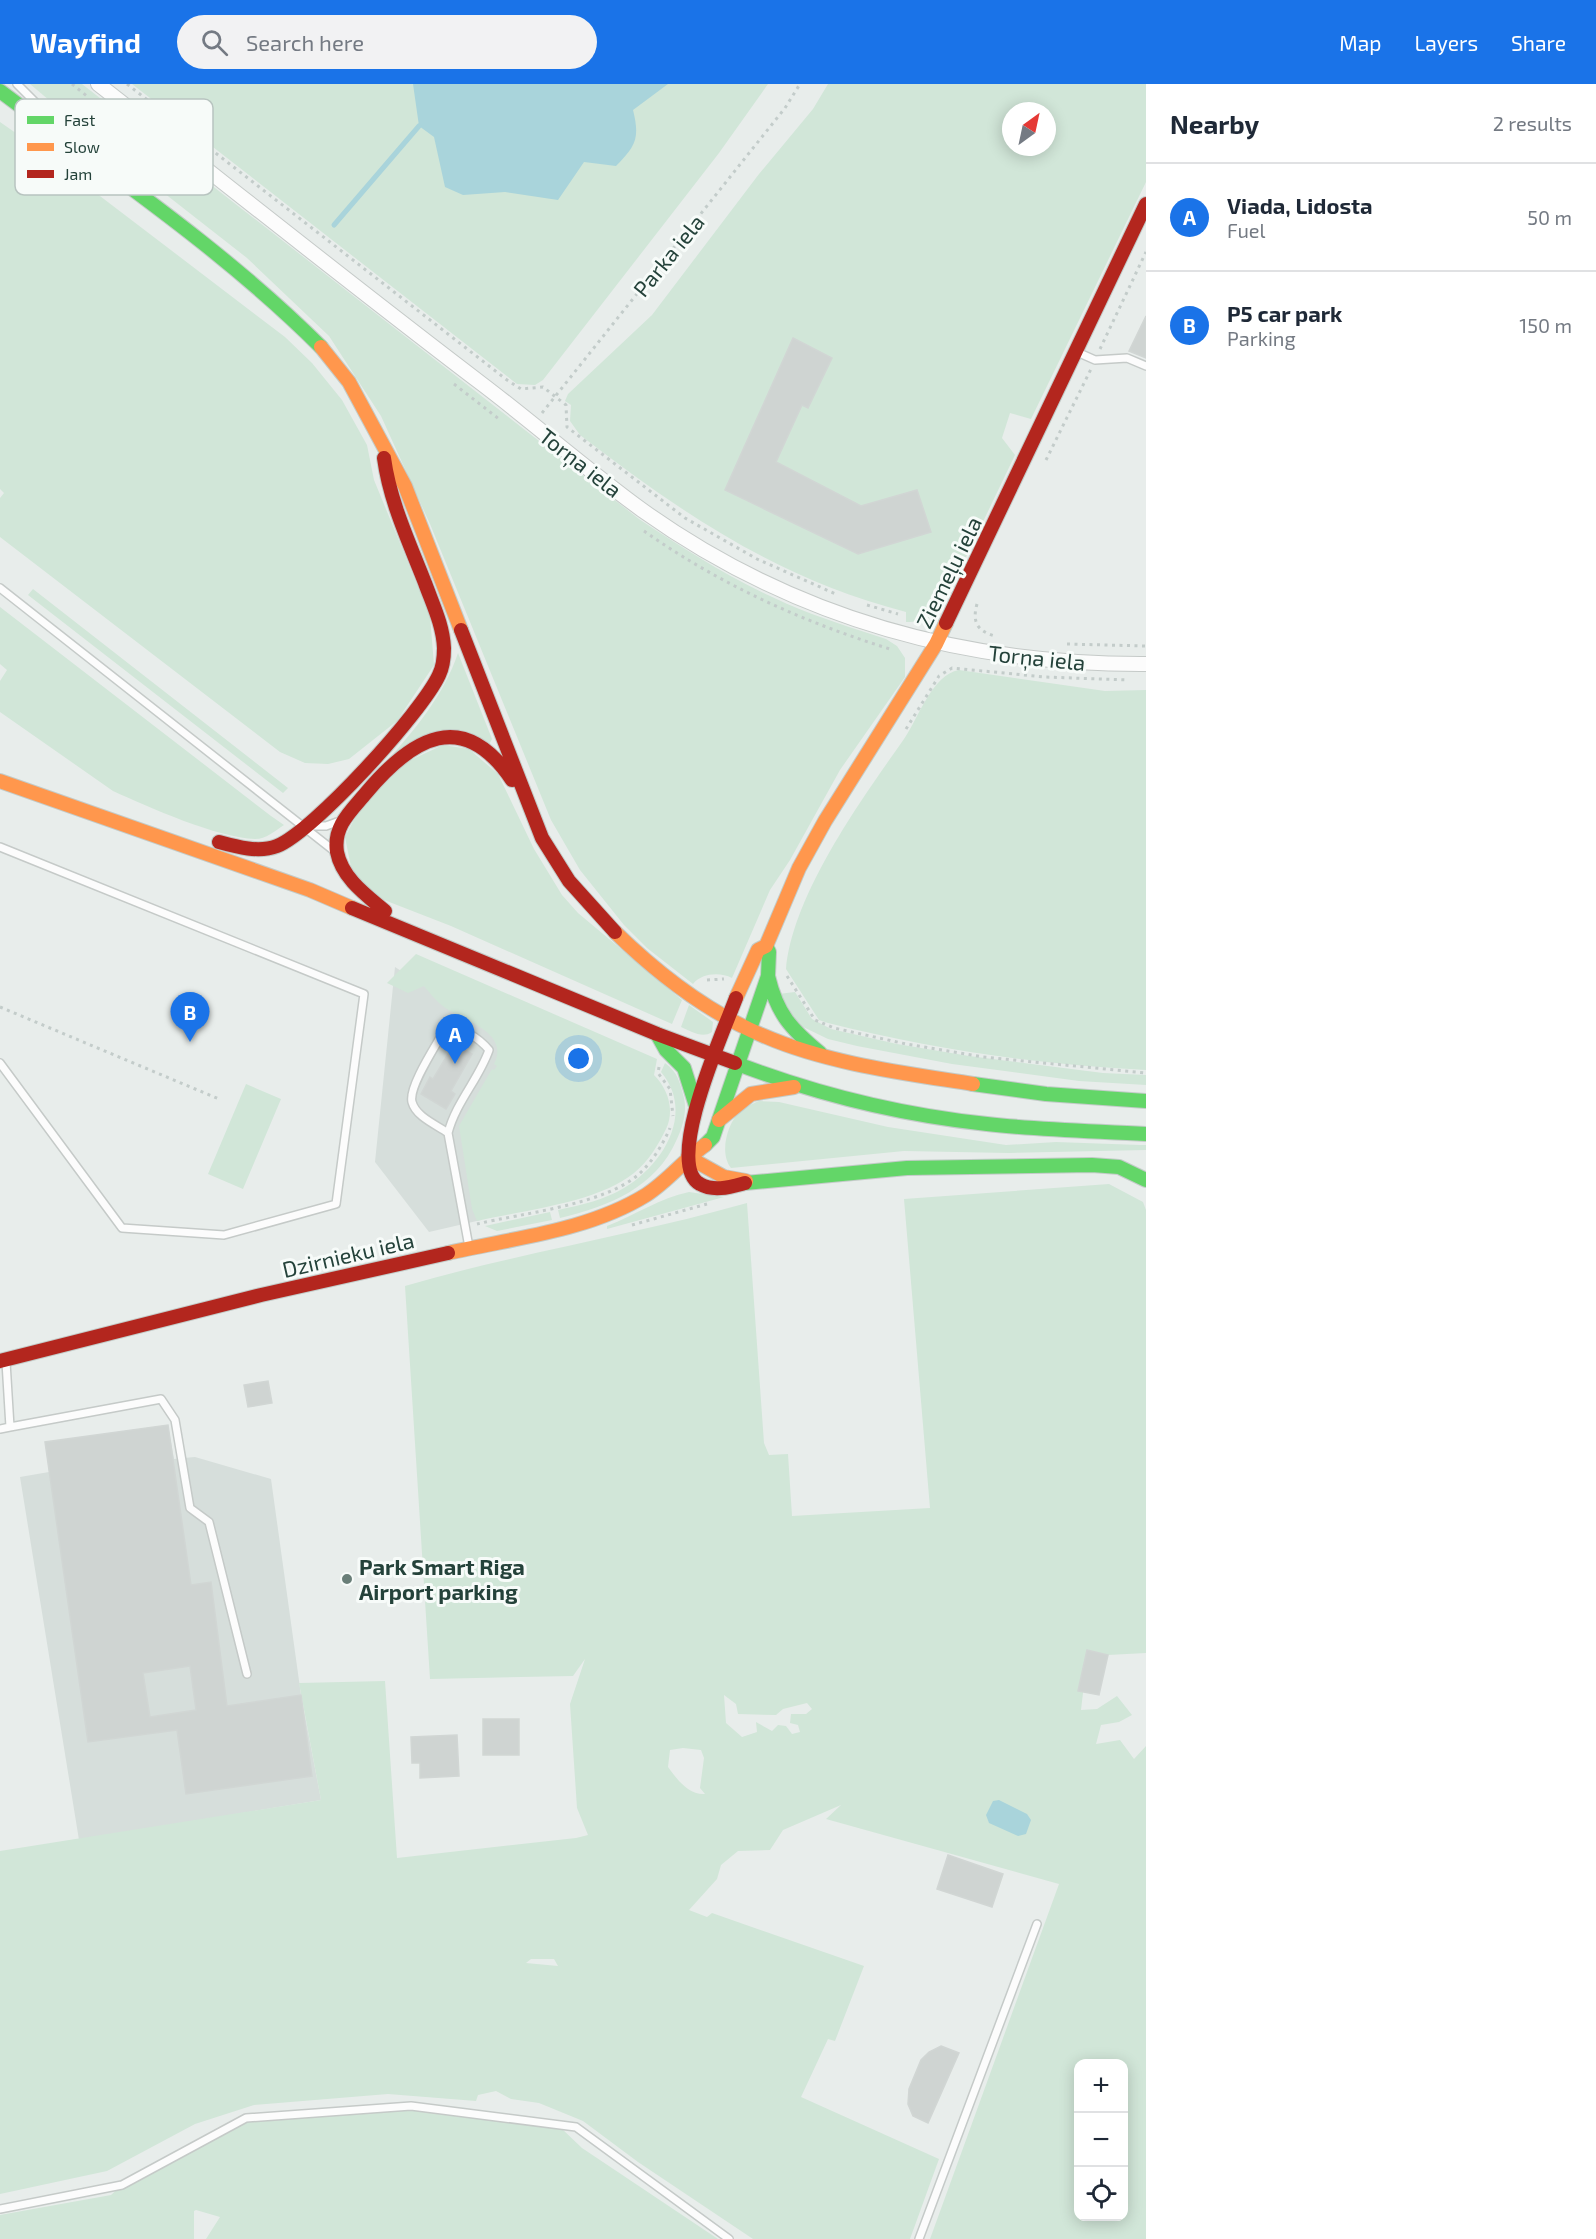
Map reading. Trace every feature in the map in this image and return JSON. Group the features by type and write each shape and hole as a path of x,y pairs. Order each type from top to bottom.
{"main road":[{"path":"0,91 15,102"},
{"path":"139,195 305,329 349,382 405,486 542,838 569,880 592,909 647,960 691,994 750,1030 821,1054 962,1084 1146,1101"},
{"name":"Ziemeļu iela","path":"714,1055 753,958 758,950 766,946 799,868 825,821 936,644 1146,204"},
{"path":"54,799 93,799 247,850 277,846 291,839 338,796 404,724 431,690 443,660 442,627 388,489 382,445"},
{"path":"415,933 360,893 346,876 337,854 338,830 342,821 410,748 420,741 442,736 468,740 500,761 531,809"},
{"path":"0,781 211,853 415,933 657,1034 798,1087 863,1103 986,1124 1146,1134"},
{"name":"Ziemeļu iela","path":"750,1030 768,976 769,951 766,946"},
{"path":"768,976 774,1001 783,1017 805,1042 821,1054"},
{"name":"Dzirnieku iela","path":"3,1361 146,1323 558,1228 626,1208 664,1182 688,1157 704,1148 713,1137 750,1030"},
{"path":"657,1034 666,1050 684,1068 696,1106"},
{"path":"714,1055 688,1137 688,1157 724,1177 748,1182 906,1168 1092,1165 1119,1167 1146,1180"},
{"path":"719,1120 727,1116 741,1099 750,1095 773,1088 798,1087"}],"street":[{"name":"Torņa iela","path":"98,84 117,99"},
{"name":"Torņa iela","path":"213,174 642,510 748,575 850,619 936,644 1030,659 1098,664 1146,663"}],"lane":[{"path":"17,84 32,99"},
{"path":"147,195 175,222"},
{"path":"1075,351 1095,360 1127,358 1146,366"},
{"path":"0,588 305,826 337,854"},
{"path":"305,826 326,826 342,821"},
{"path":"0,847 364,994 336,1204 224,1235 122,1228 0,1063"},
{"path":"448,1132 422,1116 412,1104 411,1092 445,1029 457,1028 483,1042 489,1050 485,1063 452,1116 448,1132 469,1248"},
{"path":"3,1361 10,1427"},
{"path":"0,1429 161,1399 175,1420 190,1508 209,1522 247,1674"},
{"path":"919,2239 1037,1924"},
{"path":"0,2209 122,2185 246,2118 411,2106 576,2127 729,2239"}],"path":[{"path":"127,84 146,99"},
{"name":"Parka iela","path":"534,424 785,108 800,84"},
{"path":"213,151 507,380 521,389 543,387 555,396 566,405 567,428 685,518 757,559 844,597"},
{"path":"1046,461 1146,252"},
{"path":"981,596 976,606 976,626 983,633 1001,637"},
{"path":"864,604 903,616"},
{"path":"1056,643 1146,646"},
{"path":"901,736 939,676 952,668 968,667"},
{"path":"784,969 815,1020 825,1025 896,1042 983,1057 1146,1073"},
{"path":"700,982 716,979 729,980"},
{"path":"0,1007 219,1100"},
{"path":"466,1226 593,1198 620,1186 640,1173 657,1153 671,1126 674,1114 670,1089 658,1073 662,1060"},
{"path":"629,1226 713,1202"},
{"path":"553,1207 558,1228"}],"shaded area":[{"path":"395,967 516,1045 481,1220 429,1232 375,1162"},
{"path":"168,1425 174,1459 195,1457 271,1479 301,1695 321,1800 79,1840 20,1477 49,1472 45,1442"}],"green space":[{"path":"30,84 82,84 101,99 48,99"},
{"path":"132,84 768,84 719,153 543,380 535,385 517,384 213,147 213,99 151,99"},
{"path":"828,84 1146,84 1146,182 1031,419 1010,413 1002,438 1015,455 944,603 936,613 923,620 906,622 906,612 816,582 734,541 618,464 580,435 570,421 571,405 565,401 568,394 652,315 759,174 813,109"},
{"path":"0,122 15,132 15,195 99,195 285,337 312,363 342,400 367,445 374,480 430,616 434,665 397,721 349,759 328,764 305,763 280,752 0,537 0,498 4,493 0,489"},
{"path":"213,186 639,519 701,559 766,595 812,614 886,639 897,646 905,658 905,677 840,770 790,860 770,890 732,978 711,975 693,984 647,948 624,925 580,870 551,820 430,524 381,416 329,336 247,258 167,195 213,195"},
{"path":"33,589 288,788 283,793 28,595"},
{"path":"0,607 284,825 267,836 255,839 203,828 164,813 113,791 0,712 0,681 7,670 0,664"},
{"path":"458,653 492,739 490,743 452,729 350,802 426,714 438,695"},
{"path":"959,670 1105,691 1146,690 1146,1070 1026,1060 907,1041 828,1023 819,1020 786,969 791,940 801,910 832,849 868,790 904,739 934,688 950,673"},
{"path":"443,745 469,749 498,774 534,849 562,895 578,913 682,1000 672,1024 451,926 379,898 352,872 345,837 357,814 402,764"},
{"path":"416,954 657,1059 654,1075 669,1100 670,1115 663,1135 644,1163 619,1183 600,1192 559,1204 477,1221 472,1209 459,1126 492,1069 494,1070 497,1066 494,1064 497,1053 496,1044 482,1029 444,1007 424,986 408,993 387,983"},
{"path":"795,992 812,1019 831,1029 897,1044 969,1056 1103,1073 1146,1075 1146,1085 1079,1081 952,1064 828,1039 799,1025 778,994"},
{"path":"689,1005 713,1022 712,1032 700,1035 681,1027"},
{"path":"665,1063 678,1078 685,1108 681,1129 668,1156 644,1182 629,1192 613,1201 560,1218 558,1210 600,1199 624,1188 638,1178 662,1151 675,1120 675,1104 671,1087 661,1072"},
{"path":"246,1084 281,1099 243,1189 208,1174"},
{"path":"759,1101 779,1102 888,1127 1006,1145 1056,1142 1146,1145 1146,1150 1009,1153 904,1151 731,1168 727,1162 725,1146 732,1122 741,1110"},
{"path":"1109,1184 1143,1202 1146,1210 1146,1653 1108,1655 1088,1650 1081,1710 1097,1709 1117,1696 1132,1715 1119,1722 1101,1725 1096,1744 1120,1740 1134,1759 1146,1746 1146,2239 930,2239 1059,1884 826,1819 841,1805 783,1830 770,1850 738,1851 721,1865 717,1879 689,1910 707,1917 712,1913 864,1966 835,2041 828,2039 801,2097 939,2159 910,2239 753,2239 638,2162 583,2121 539,2103 511,2099 496,2091 478,2095 476,2101 388,2094 254,2105 195,2124 107,2171 0,2194 0,1851 321,1800 299,1683 385,1681 397,1858 588,1835 577,1808 570,1704 585,1659 573,1676 430,1679 405,1286 747,1203 764,1443 769,1455 788,1454 792,1516 930,1508 904,1199","holes":["724,1695 736,1704 738,1714 776,1715 783,1709 807,1703 812,1709 806,1714 791,1714 790,1723 798,1725 800,1732 792,1734 786,1726 778,1725 772,1731 756,1722 757,1732 742,1737 726,1723","683,1748 701,1750 704,1758 700,1788 705,1794 688,1789 668,1767 670,1750","531,1959 554,1959 558,1966 526,1963"]},
{"path":"689,1192 724,1197 607,1229 607,1226 658,1202"},
{"path":"550,1212 552,1220 497,1231 485,1226"},
{"path":"411,2106 561,2128 582,2148 718,2239 206,2239 220,2217 196,2210 194,2211 194,2239 0,2239 0,2215 111,2195 122,2185 246,2118"}],"water":[{"path":"413,84 668,84 633,110 636,128 635,141 623,159 616,166 584,162 558,200 505,192 463,195 445,187 434,137 419,126"},
{"path":"999,1800 1027,1814 1031,1820 1026,1834 1018,1836 989,1823 986,1815 993,1801"}],"building":[{"path":"1146,316 1146,358 1129,351"},
{"path":"793,338 832,358 808,408 802,405 776,462 861,506 917,490 931,532 858,554 725,490"},
{"path":"454,1044 472,1054 451,1091 455,1094 446,1109 421,1094 430,1077 433,1079"},
{"path":"268,1381 272,1403 248,1407 244,1385"},
{"path":"168,1425 191,1585 211,1582 227,1706 301,1695 312,1776 186,1794 177,1730 88,1742 45,1442","holes":["190,1666 196,1710 150,1717 143,1673"]},
{"path":"1087,1650 1108,1655 1099,1695 1078,1691"},
{"path":"483,1719 519,1719 519,1755 483,1755"},
{"path":"457,1735 459,1776 420,1778 420,1763 412,1763 411,1737"},
{"path":"948,1855 1003,1874 992,1907 937,1889"},
{"path":"941,2046 959,2053 928,2123 913,2116 908,2104 909,2089 921,2060 929,2052"}],"waterway":[{"path":"334,225 419,126"}],"traffic: fast":[{"path":"0,91 15,102"},
{"path":"141,195 206,245 321,347"},
{"path":"705,1145 713,1137 768,976 769,952 766,946"},
{"path":"768,976 776,1001 786,1020 820,1053"},
{"path":"657,1034 666,1050 684,1068 696,1106"},
{"path":"735,1063 828,1094 923,1115 1007,1126 1146,1134"},
{"path":"973,1084 1046,1094 1146,1101"},
{"path":"745,1183 907,1168 1092,1165 1119,1167 1146,1180"}],"traffic: slow":[{"path":"321,347 349,382 405,486 461,630"},
{"path":"736,998 758,950 766,946 799,868 825,821 936,644 946,623"},
{"path":"0,781 310,890 352,908"},
{"path":"615,932 685,991 724,1016 764,1036 840,1061 973,1084"},
{"path":"719,1120 751,1094 794,1087"},
{"path":"448,1253 550,1232 624,1207 654,1189 705,1145"},
{"path":"688,1157 724,1177 746,1181"}],"traffic: jam":[{"path":"946,623 1146,204"},
{"path":"219,842 263,849 277,846 294,836 316,818 366,769 412,715 440,672 444,648 440,623 395,506 384,458"},
{"path":"461,630 542,838 569,881 615,932"},
{"path":"385,911 349,878 340,861 336,843 344,820 383,774 419,745 438,738 456,738 475,744 494,757 512,780"},
{"path":"352,908 657,1034 735,1063"},
{"path":"736,998 700,1095 688,1151 690,1171 700,1184 716,1188 745,1183"},
{"path":"0,1361 261,1295 448,1253"}],"place":[{"name":"P5 car park","path":"190,1042"},
{"name":"Viada, Lidosta","path":"455,1064"},
{"name":"Park Smart Riga Airport parking","path":"347,1579"}]}
